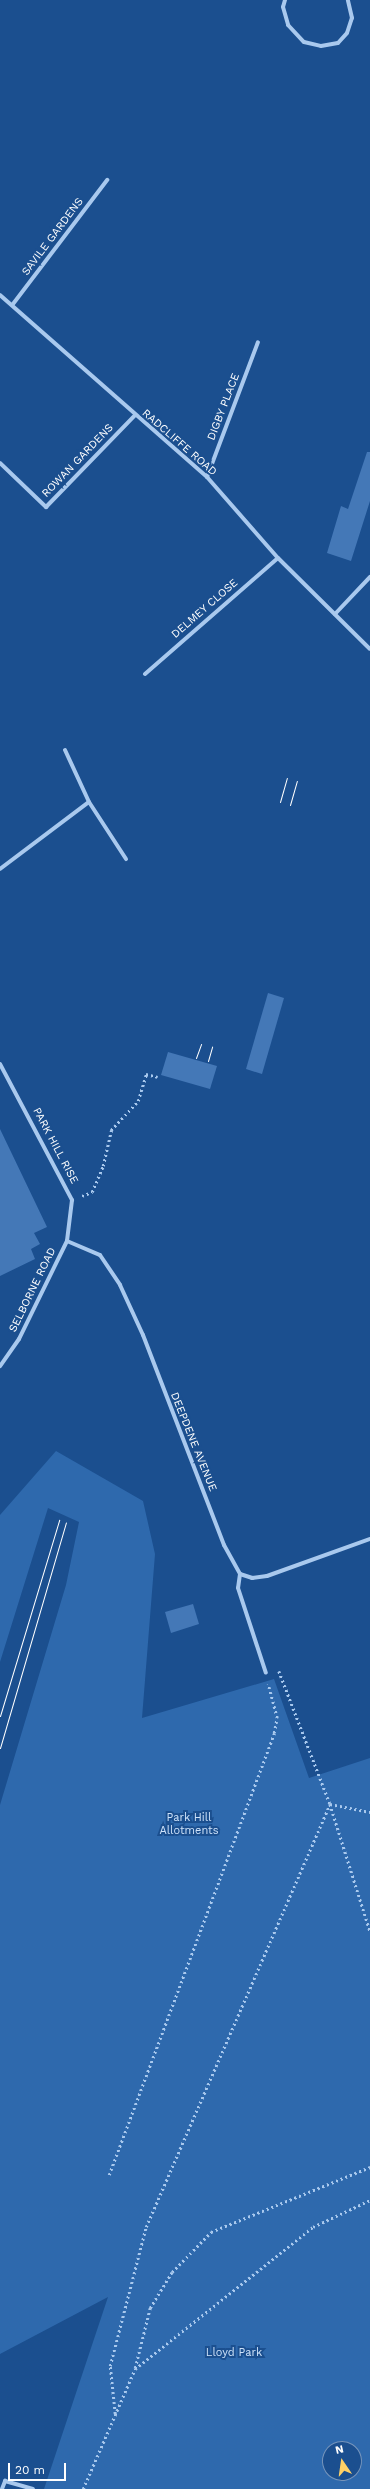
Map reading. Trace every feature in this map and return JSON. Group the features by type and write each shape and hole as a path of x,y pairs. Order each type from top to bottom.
{"street":[{"path":"285,0 283,7 288,25 304,42 321,46 338,43 347,33 352,18 348,0"},
{"name":"SAVILE GARDENS","path":"13,304 107,180"},
{"name":"RADCLIFFE ROAD","path":"0,295 13,304 135,415 207,477 278,558 370,649"},
{"name":"DIGBY PLACE","path":"207,477 258,342"},
{"name":"ROWAN GARDENS","path":"0,463 46,507 135,415"},
{"name":"DELMEY CLOSE","path":"145,674 278,558"},
{"path":"335,614 370,577"},
{"path":"65,750 89,802 126,859"},
{"path":"0,869 89,802"},
{"name":"PARK HILL RISE","path":"0,1064 72,1200 67,1241"},
{"name":"SELBORNE ROAD","path":"0,1366 19,1339 67,1241"},
{"name":"DEEPDENE AVENUE","path":"67,1241 100,1255 120,1285 143,1335 224,1545 240,1574 238,1588 266,1673"},
{"path":"240,1574 252,1578 267,1576 370,1539"},
{"path":"2,2489 5,2481 34,2489"}],"path":[{"path":"72,1200 92,1192 103,1166 111,1130 138,1101 146,1074 158,1076"},
{"path":"109,2175 274,1733 277,1718 266,1673 278,1669 330,1804 370,1931"},
{"path":"330,1804 370,1812"},
{"path":"115,2414 110,2366 146,2227 330,1804"},
{"path":"83,2489 135,2369 150,2308 172,2272 211,2232 370,2167"},
{"path":"135,2369 313,2227 370,2200"}],"green space":[{"path":"56,1451 143,1501 155,1554 142,1718 274,1679 309,1778 370,1758 370,2489 44,2489 108,2297 0,2354 0,1805 66,1585 79,1522 48,1508 0,1662 0,1515"}],"building":[{"path":"367,452 370,452 370,501 351,561 327,553 341,506 348,509"},
{"path":"268,993 284,998 262,1074 246,1069"},
{"path":"168,1052 217,1066 210,1089 161,1075"},
{"path":"0,1129 47,1227 34,1233 40,1244 31,1249 35,1259 0,1276"},
{"path":"193,1604 199,1624 171,1633 165,1612"}],"tram line":[{"path":"280,802 287,778"},
{"path":"290,805 297,781"},
{"path":"196,1058 201,1044"},
{"path":"208,1061 212,1047"},
{"path":"0,1716 59,1520"},
{"path":"0,1748 66,1522"}],"park label":[{"name":"Park Hill Allotments","path":"189,1825"},
{"name":"Lloyd Park","path":"234,2353"}]}
